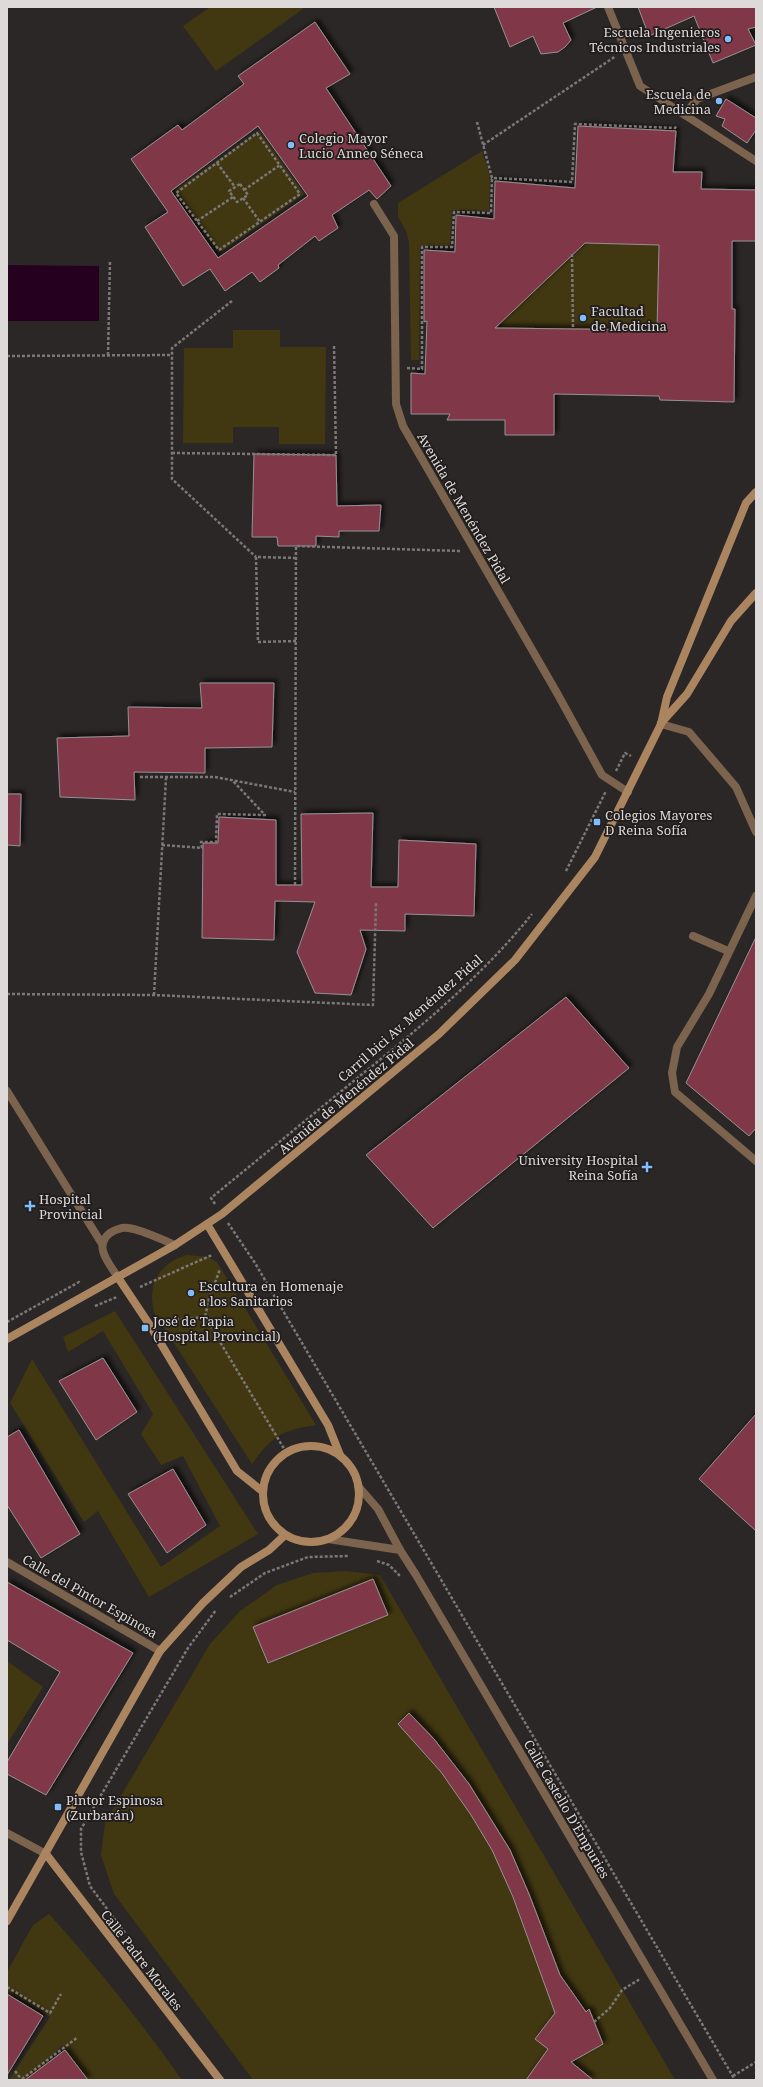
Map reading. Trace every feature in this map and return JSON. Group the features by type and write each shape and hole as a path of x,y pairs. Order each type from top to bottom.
{"street":[{"path":"608,7 640,86 756,161"},
{"path":"685,115 697,99 756,77"},
{"name":"Avenida de Menéndez Pidal","path":"374,204 394,236 397,368 396,404 403,426 602,775 628,792"},
{"name":"Avenida de Menéndez Pidal","path":"7,1339 175,1245 222,1214 439,1034 515,960 595,857 661,724 666,697 746,504 756,492"},
{"name":"Avenida de Menéndez Pidal","path":"661,724 687,694 731,621 756,593"},
{"path":"661,724 689,732 736,786 756,832"},
{"path":"756,896 728,951 709,994 677,1048 672,1073 676,1092 756,1161"},
{"path":"693,936 728,951"},
{"path":"7,1091 102,1244"},
{"path":"207,1224 328,1425 340,1455 352,1469 358,1486 357,1509 352,1520 344,1529 328,1539"},
{"path":"175,1245 127,1228 112,1232 106,1237 102,1244 102,1251 151,1327 237,1471 262,1491"},
{"path":"340,1455 318,1446 306,1446 286,1452 270,1468 264,1479 262,1491 264,1507 273,1525 285,1535 307,1542 328,1539 400,1550"},
{"name":"Calle Castello D'Empuries","path":"358,1486 378,1509 400,1550 713,2080"},
{"name":"Calle del Pintor Espinosa","path":"7,1921 160,1651 203,1603 241,1567 270,1550 285,1535"},
{"name":"Calle del Pintor Espinosa","path":"7,1562 160,1651"},
{"path":"7,1833 46,1854"},
{"name":"Calle Padre Morales","path":"46,1854 220,2080"}],"path":[{"path":"483,145 625,50"},
{"path":"492,178 572,182 575,124 675,128 685,115"},
{"path":"397,368 422,369 422,248 452,247 454,212 491,213 492,178 477,122"},
{"path":"257,133 300,194 218,250 176,193 217,162 257,133"},
{"path":"217,162 234,187"},
{"path":"244,190 280,165"},
{"path":"240,184 248,195 237,202 229,191 234,187 240,184"},
{"path":"197,221 233,197"},
{"path":"243,198 260,222"},
{"path":"572,254 573,328"},
{"path":"108,355 110,261"},
{"path":"232,301 172,348 172,479 256,557 296,558"},
{"path":"172,453 336,455 334,344"},
{"path":"7,356 172,355"},
{"path":"295,885 296,546 475,551"},
{"path":"256,557 258,642 296,641"},
{"path":"564,875 625,753 643,762"},
{"path":"140,777 215,777 295,792"},
{"path":"154,995 166,778"},
{"path":"162,845 202,848 201,842 216,842 217,814 265,815 232,780"},
{"path":"7,994 154,995 373,1005 376,903"},
{"name":"Carril bici Av. Menéndez Pidal","path":"535,911 511,940 462,990 211,1198 241,1242 433,1565 735,2080"},
{"path":"229,1262 220,1267 205,1317 286,1452"},
{"path":"151,1327 165,1319 205,1317"},
{"path":"227,1598 265,1573 308,1558 354,1557"},
{"path":"372,1559 389,1565 404,1580"},
{"path":"429,1567 433,1565"},
{"path":"129,1939 90,1886 80,1852 81,1829 188,1648 217,1608"},
{"path":"594,2022 610,2008 622,1990 650,1974"},
{"path":"7,1987 50,2013 61,1994"},
{"path":"16,2071 22,2080 78,2037"},
{"path":"733,2076 756,2062"}],"shaded area":[{"path":"210,7 302,7 303,9 216,71 183,26"},
{"path":"259,131 304,194 219,253 174,191"},
{"path":"482,151 490,176 489,211 452,210 450,245 420,246 419,360 411,360 409,242 406,231 398,217 398,203"},
{"path":"585,243 659,245 657,330 502,328 501,322"},
{"path":"7,265 99,266 99,321 7,321"},
{"path":"233,330 280,330 280,347 326,347 325,444 279,444 279,427 233,427 233,443 183,443 184,348 233,348"},
{"path":"187,1255 208,1257 217,1262 316,1425 294,1429 279,1436 259,1454 252,1464 154,1312 152,1292 157,1276 169,1263"},
{"path":"115,1311 258,1534 149,1597 98,1511 84,1522 10,1403 32,1359 161,1567 220,1526 183,1456 161,1465 141,1434 153,1414 103,1331 68,1352 63,1337"},
{"path":"345,1571 380,1575 675,2080 253,2080 114,1894 101,1855 105,1823 210,1644 240,1611 277,1585 313,1573"},
{"path":"7,1661 43,1687 7,1744"},
{"path":"49,1914 118,1995 182,2080 88,2080 62,2045 31,2080 9,2080 50,2017 7,1991 7,1972 33,1925"}],"building":[{"path":"494,7 597,7 563,23 571,40 565,47 558,52 541,54 533,36 510,47"},
{"name":"Escuela Ingenieros Técnicos Industriales","path":"638,7 756,7 756,27 748,29 756,45 713,63 694,16 649,36"},
{"path":"315,22 350,74 326,88 391,186 377,199 369,190 332,215 338,228 319,241 315,236 278,265 279,268 260,282 252,272 225,291 210,269 183,286 145,227 168,212 131,159 178,125 182,130 244,84 238,76","holes":["258,126 308,196 218,258 171,191"]},
{"path":"726,99 756,118 756,130 747,143 722,126 725,119 716,116"},
{"path":"578,126 676,131 673,172 702,172 701,189 756,190 756,241 732,241 732,309 735,309 734,402 660,400 659,396 554,394 554,435 505,435 505,420 447,420 450,414 411,414 411,373 425,374 427,321 424,322 424,250 455,252 456,215 494,219 495,181 575,188","holes":["585,243 659,245 657,330 495,328"]},
{"path":"254,454 336,455 337,506 381,505 379,531 339,531 339,537 316,536 316,546 278,546 277,537 252,537"},
{"path":"200,683 274,683 272,747 205,748 205,773 134,772 135,800 60,797 57,738 129,736 128,707 202,708"},
{"path":"7,794 21,794 20,846 7,845"},
{"path":"373,813 371,887 398,887 399,840 476,844 474,916 405,914 405,931 360,930 366,949 351,995 315,993 297,952 315,902 275,901 274,940 202,938 203,843 218,843 219,817 276,820 276,885 302,885 301,814"},
{"path":"756,937 756,1128 749,1136 686,1083"},
{"path":"566,997 629,1068 433,1228 366,1155"},
{"path":"103,1358 137,1412 96,1440 59,1381"},
{"path":"756,1414 756,1531 699,1479"},
{"path":"19,1430 80,1534 41,1558 7,1505 7,1437"},
{"path":"173,1469 206,1525 167,1553 128,1494"},
{"path":"373,1579 388,1615 268,1663 253,1627"},
{"path":"7,1582 133,1653 46,1795 7,1774 7,1762 60,1672 7,1640"},
{"path":"409,1713 434,1739 469,1784 510,1850 529,1894 560,1975 586,2012 589,2009 603,2044 571,2062 593,2080 526,2080 548,2049 535,2039 555,2013 513,1897 492,1850 471,1815 441,1772 398,1724"},
{"path":"7,1994 43,2016 7,2075"},
{"path":"65,2050 88,2080 25,2080"}],"place":[{"name":"Escuela Ingenieros Técnicos Industriales","path":"728,39"},
{"name":"Escuela de Medicina","path":"719,101"},
{"name":"Colegio Mayor Lucio Anneo Séneca","path":"291,145"},
{"name":"Facultad de Medicina","path":"583,318"},
{"name":"Colegios Mayores D Reina Sofía","path":"597,822"},
{"name":"University Hospital Reina Sofía","path":"647,1167"},
{"name":"Hospital Provincial","path":"30,1206"},
{"name":"Escultura en Homenaje a los Sanitarios","path":"191,1293"},
{"name":"José de Tapia (Hospital Provincial)","path":"145,1328"},
{"name":"Pintor Espinosa (Zurbarán)","path":"58,1807"}]}
